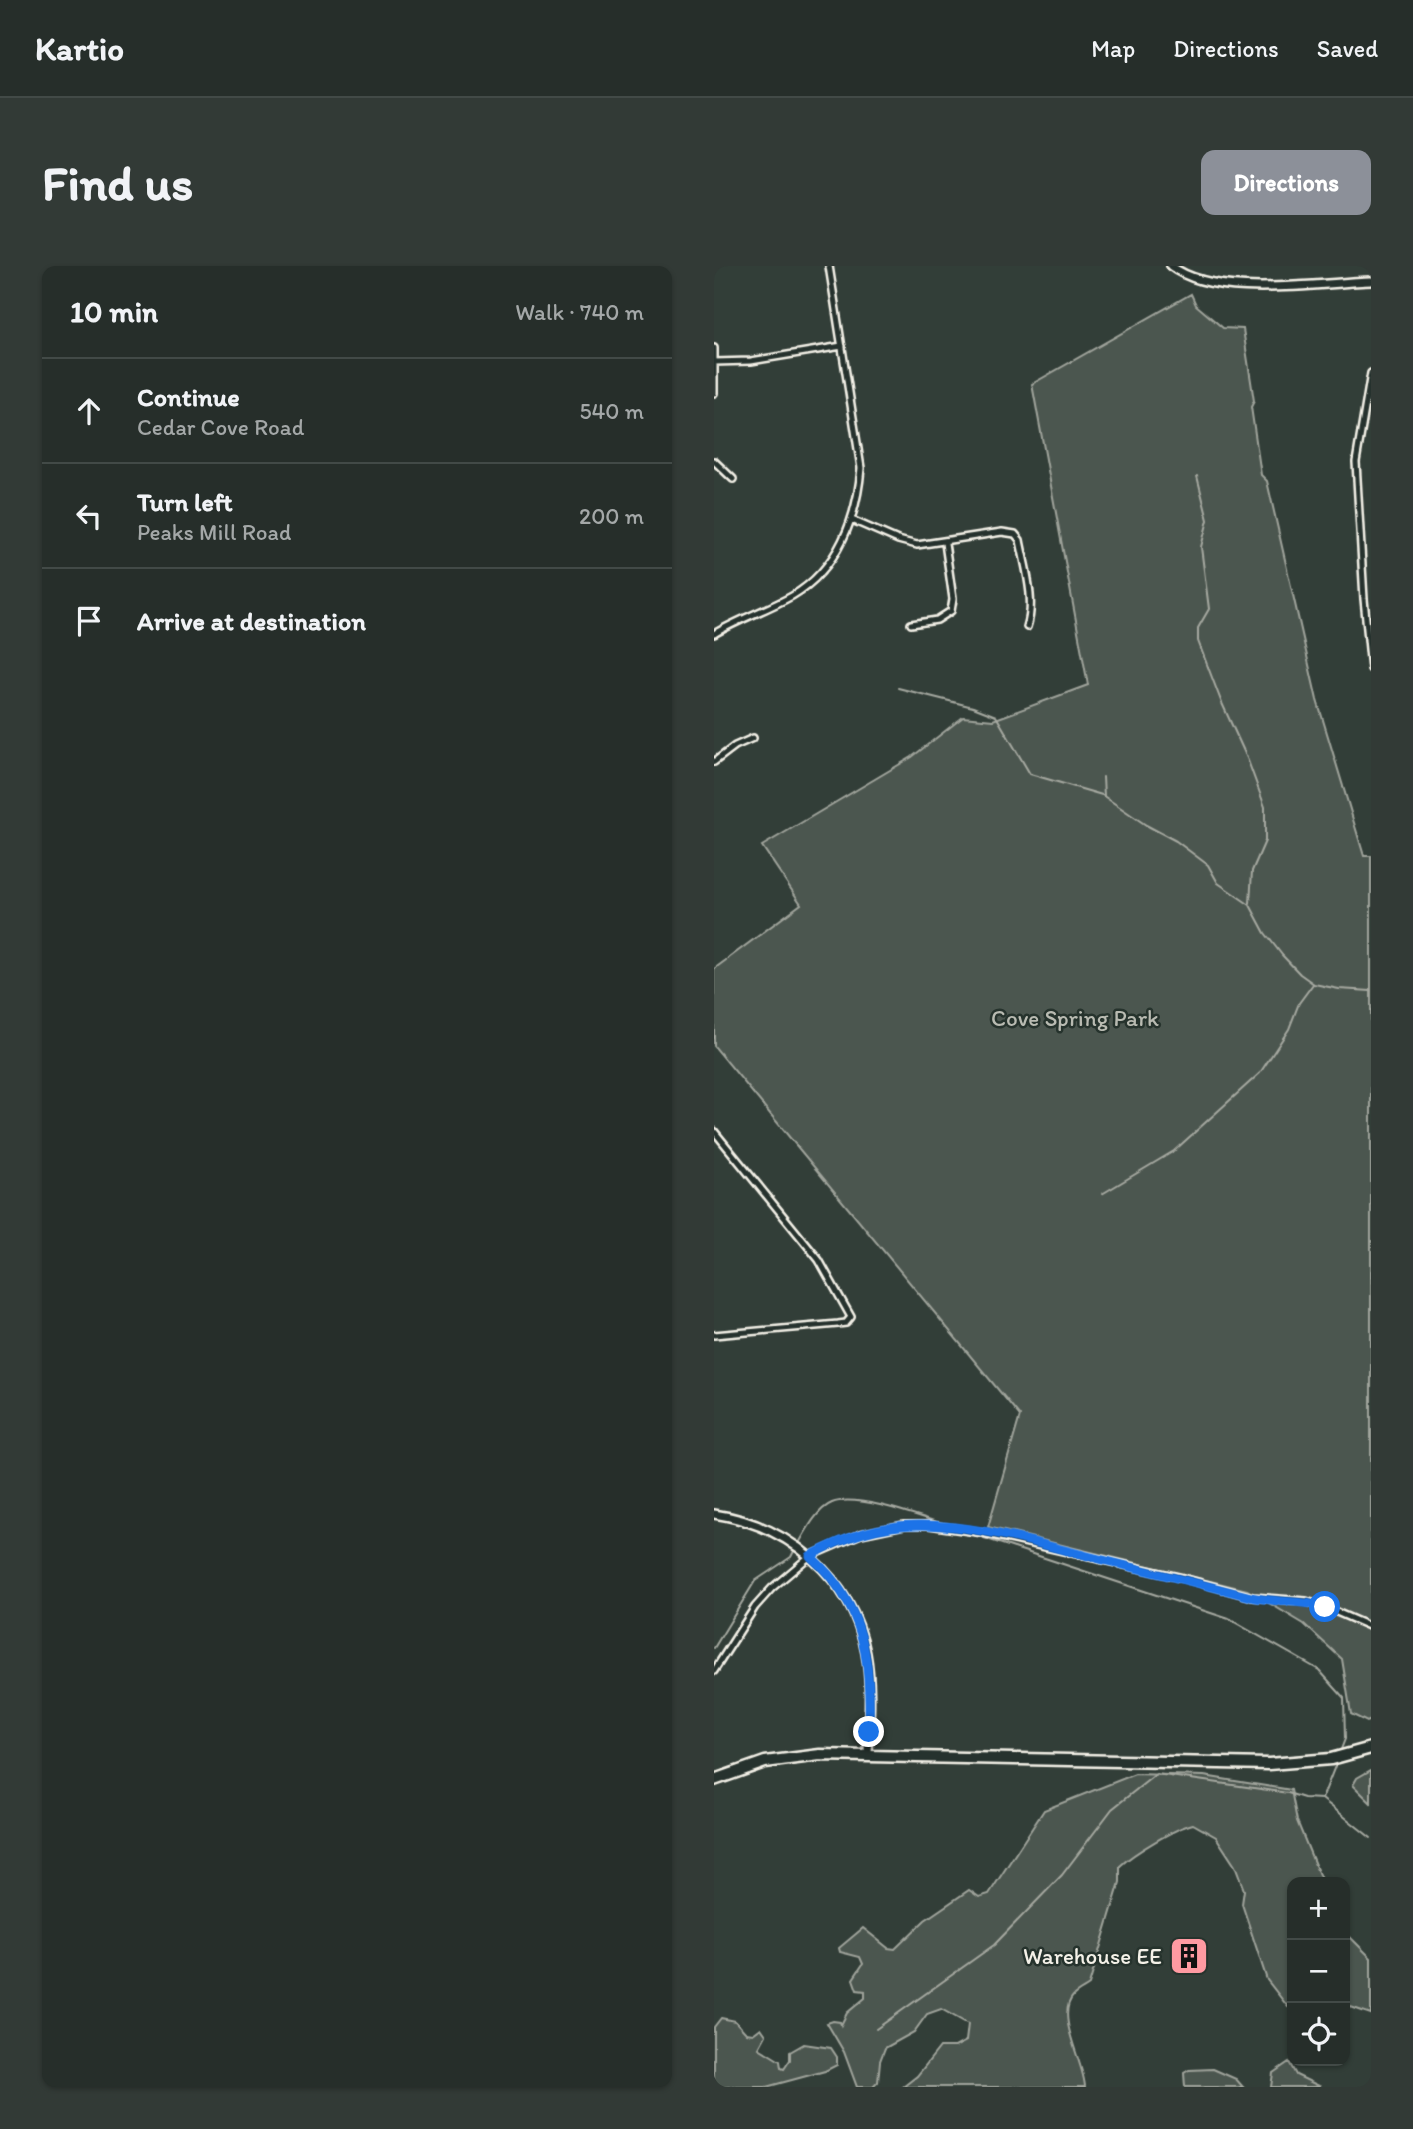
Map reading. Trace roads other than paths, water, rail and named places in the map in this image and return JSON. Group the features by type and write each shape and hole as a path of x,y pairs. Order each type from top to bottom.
{"highway":[{"path":"714,1780 781,1759 820,1755 1279,1764 1331,1759 1371,1748"}],"street":[{"path":"714,634 793,595 808,584 832,558 852,520 861,468 829,266"},
{"path":"1171,266 1191,278 1223,286 1329,285 1371,281"},
{"path":"714,362 751,360 842,346"},
{"path":"714,348 714,393"},
{"path":"1371,373 1356,462 1371,669"},
{"path":"714,461 733,479"},
{"path":"852,520 912,544 945,543 1002,532 1017,535 1030,602 1027,627"},
{"path":"911,624 942,618 951,611 953,599 945,543"},
{"path":"714,762 740,743 753,738"},
{"path":"714,1131 819,1260 851,1317 846,1323 838,1325 714,1335"},
{"path":"714,1514 771,1531 810,1556 839,1588 862,1634 869,1680 868,1754"},
{"path":"714,1671 755,1607 772,1588 810,1556 844,1540 882,1529 916,1525 942,1526 1042,1545 1253,1597 1306,1601 1336,1611 1371,1628"}],"waterway":[{"path":"1197,476 1208,520 1201,547 1209,609 1198,628 1198,641 1265,807 1265,841 1252,871 1250,903"},
{"path":"898,688 973,707 996,716 1030,774 1102,795 1146,825 1176,841 1208,865 1218,883 1250,905 1265,933 1300,974 1314,984 1371,991"},
{"path":"1103,777 1104,796"},
{"path":"1102,1194 1174,1151 1260,1073 1289,1029 1299,1003 1313,984"},
{"path":"798,1545 821,1510 832,1503 843,1501 871,1503 943,1524"},
{"path":"972,1534 1229,1619 1319,1670 1344,1698 1345,1739 1340,1752"},
{"path":"714,1648 755,1581 791,1557 795,1549"},
{"path":"1322,1799 1337,1761"},
{"path":"876,2029 994,1945 1062,1875 1112,1809 1156,1774 1322,1799 1371,1838"}],"place":[{"name":"Warehouse EE","path":"1189,1956"}],"park label":[{"name":"Cove Spring Park","path":"1075,1018"}]}
